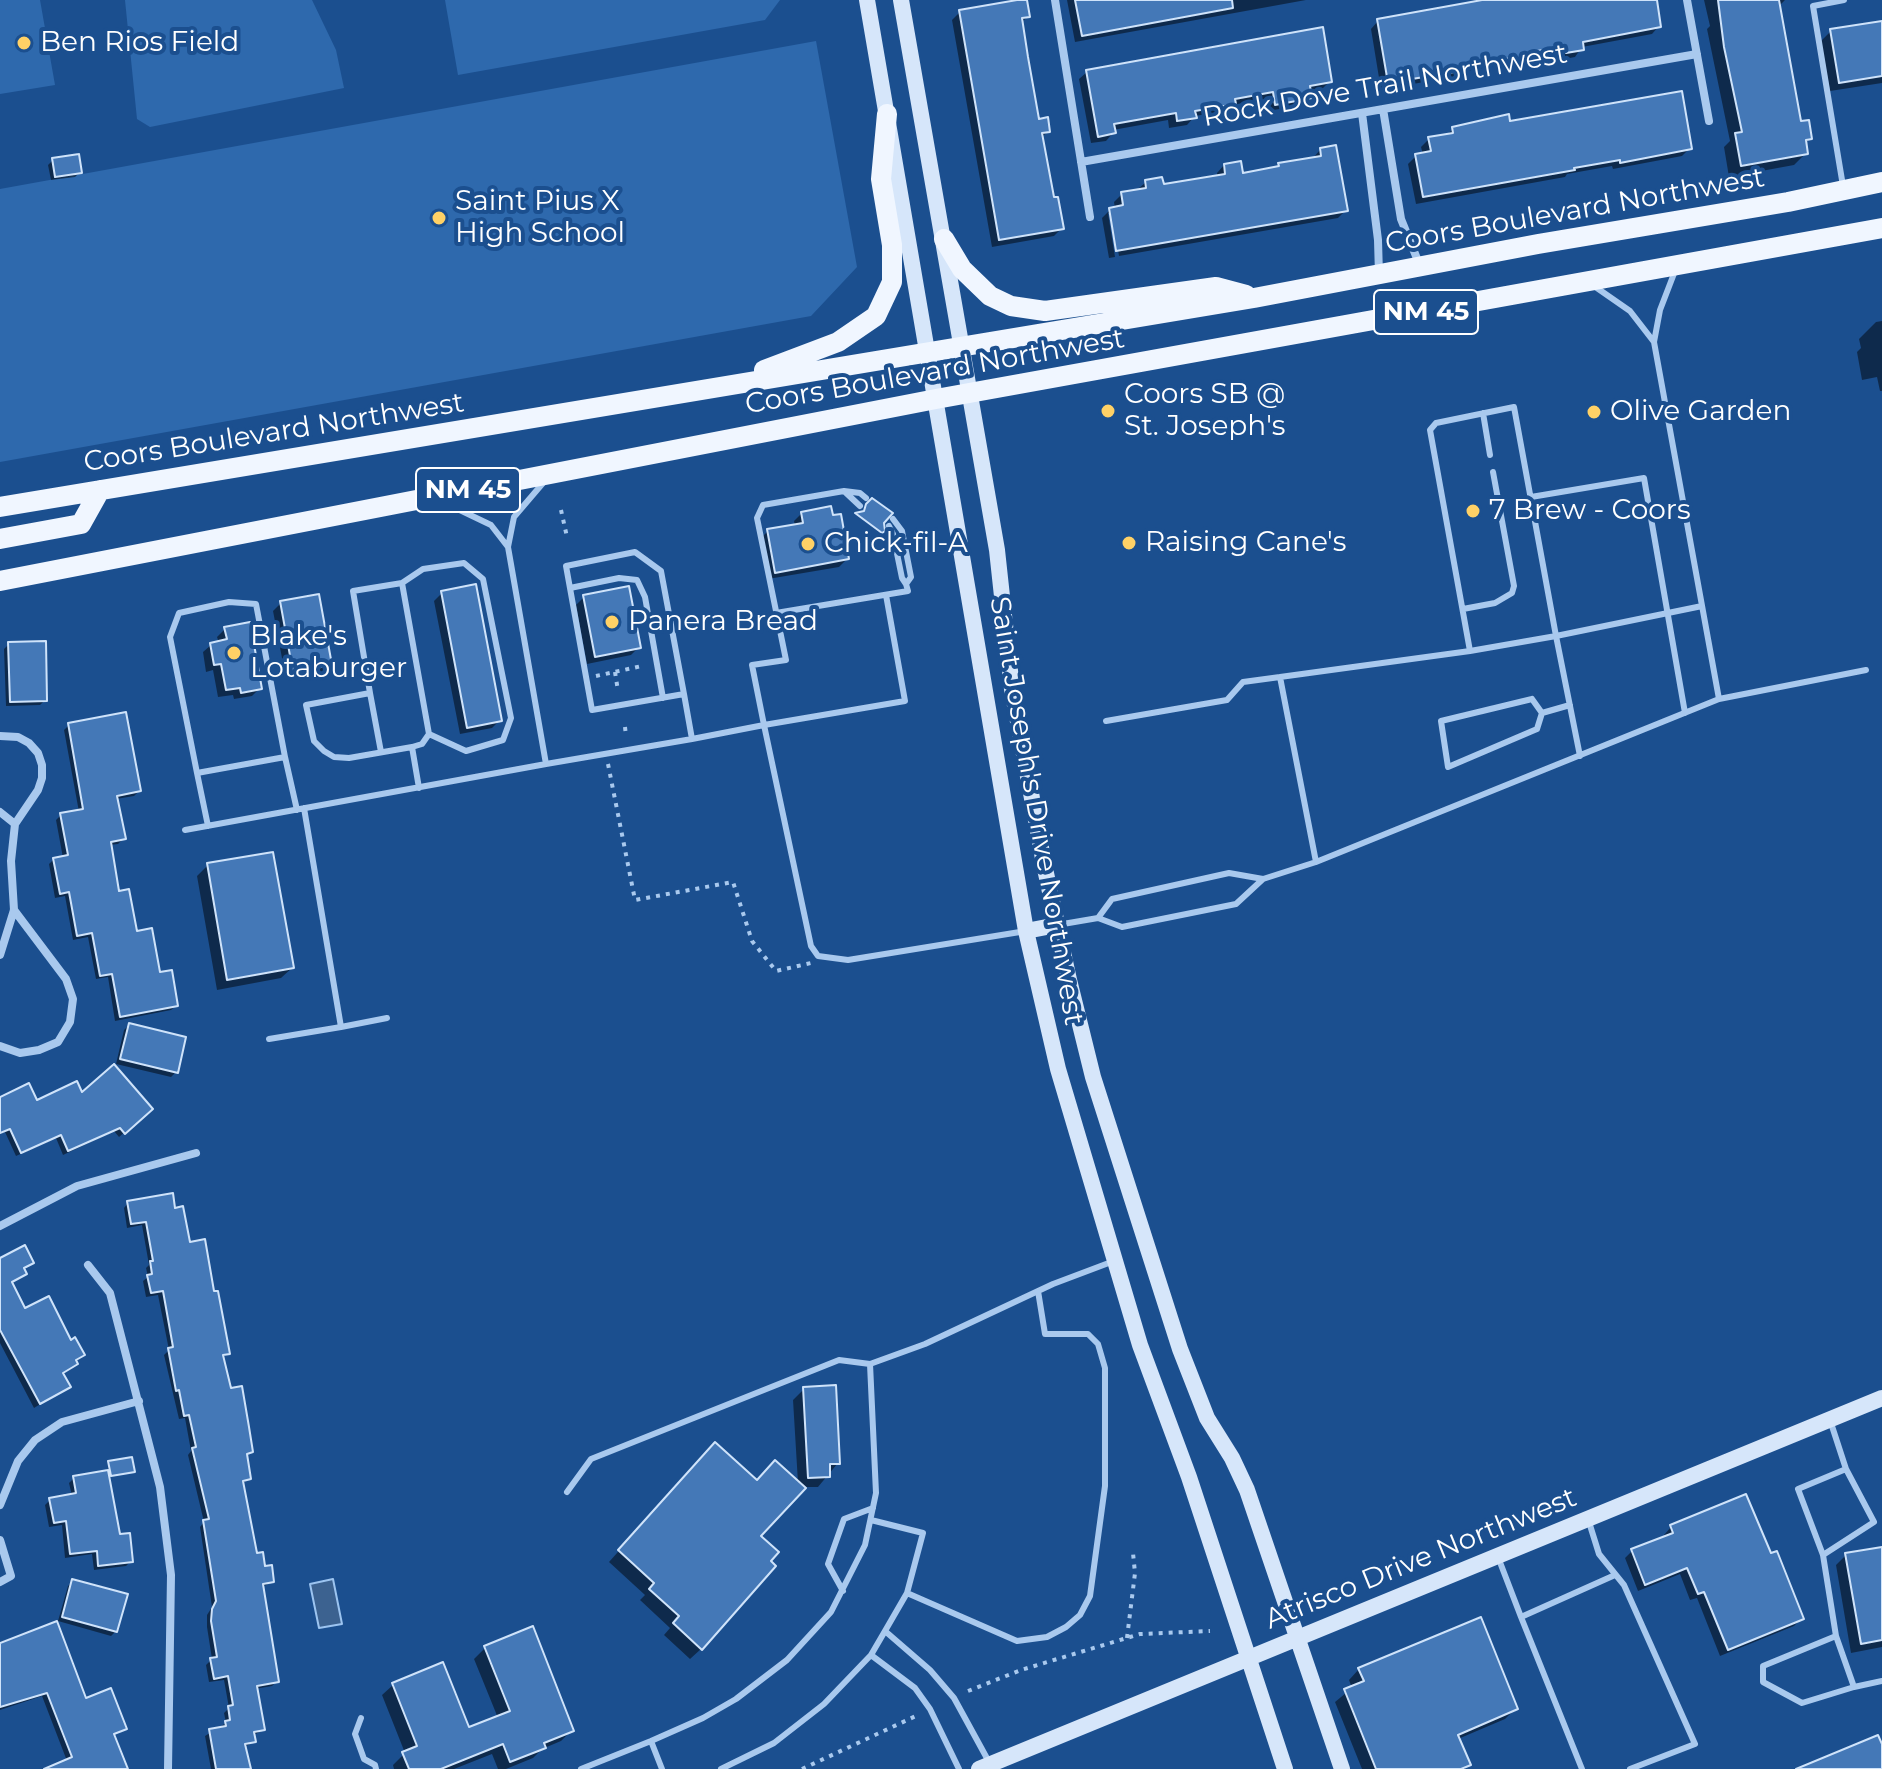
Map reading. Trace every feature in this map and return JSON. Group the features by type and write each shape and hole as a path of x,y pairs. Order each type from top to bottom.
{"main road":[{"path":"720,387 838,342 876,316 892,282 892,245 881,179 887,114"},
{"name":"Coors Boulevard Northwest","path":"0,507 1254,298 1882,182"},
{"name":"Coors Boulevard Northwest","path":"0,581 936,399 1882,228"},
{"path":"944,239 962,269 990,296 1011,306 1045,311 1216,287 1254,298"},
{"path":"0,539 81,524 100,490"}],"street":[{"name":"Saint Joseph's Drive Northwest","path":"869,0 1026,931 1058,1069 1140,1345 1189,1477 1285,1769"},
{"name":"Saint Joseph's Drive Northwest","path":"901,0 997,550 1012,689 1057,925 1093,1077 1180,1349 1207,1418 1232,1458 1247,1490 1342,1769"},
{"path":"1055,0 1090,217"},
{"path":"1687,0 1709,121"},
{"name":"Rock Dove Trail Northwest","path":"1081,162 1697,54"},
{"path":"1383,109 1401,219 1421,267"},
{"path":"1362,113 1378,240 1379,275"},
{"path":"0,736 18,737 29,743 38,753 42,765 38,790 15,824 11,861 14,910 0,955"},
{"path":"0,812 15,824"},
{"path":"0,1046 20,1053 39,1050 58,1042 70,1022 73,999 66,979 14,910"},
{"path":"1026,931 1057,925"},
{"path":"0,1226 77,1186 196,1153"},
{"path":"88,1265 110,1293 160,1487 171,1575 168,1769"},
{"name":"Atrisco Drive Northwest","path":"985,1767 1882,1398"},
{"path":"0,1505 18,1461 35,1440 62,1422 139,1401"},
{"path":"0,1540 11,1576 0,1582"}],"lane":[{"path":"1844,0 1813,6 1844,190"},
{"path":"1677,265 1660,310 1654,342 1719,699"},
{"path":"1588,282 1630,311 1654,342"},
{"path":"1470,651 1430,430 1436,423 1514,407 1580,756"},
{"path":"1483,413 1490,455"},
{"path":"1463,609 1495,603 1512,593 1514,586 1493,472"},
{"path":"508,547 514,517 552,473"},
{"path":"1531,497 1644,478 1685,713"},
{"path":"866,498 860,493 844,491 763,505 757,518 786,660 752,665 811,946 818,956 848,960 1026,931"},
{"path":"844,491 860,506"},
{"path":"427,498 449,504 491,525 508,547 546,764"},
{"path":"776,613 886,595 907,588 902,578 891,523"},
{"path":"684,694 592,710 566,566 635,552 661,571 684,694 692,739"},
{"path":"381,752 353,591 402,583 423,569 464,563 483,579 511,718 503,740 466,751 429,734"},
{"path":"570,588 619,578 637,580 645,597 663,698"},
{"path":"370,693 306,705 312,736 324,751 343,759 412,747 422,744 429,734 402,583"},
{"path":"185,830 905,701 886,595"},
{"path":"208,826 170,637 179,613 229,602 256,604 285,757 300,809 341,1027"},
{"path":"1106,721 1227,700 1243,682 1470,651 1702,606"},
{"path":"1057,925 1098,918 1122,927 1236,904 1263,879 1316,862 1719,699 1866,670"},
{"path":"1280,677 1316,862"},
{"path":"1532,699 1542,713 1537,729 1448,767 1441,721 1532,699"},
{"path":"1542,713 1570,705"},
{"path":"412,747 419,788"},
{"path":"197,773 285,757"},
{"path":"1098,918 1112,899 1229,873 1263,879"},
{"path":"269,1039 387,1018"},
{"path":"567,1492 591,1459 839,1360 870,1364 925,1344 1038,1291 1116,1260"},
{"path":"907,1593 1017,1641 1047,1637 1066,1627 1080,1615 1090,1596 1105,1486 1105,1368 1098,1344 1088,1334 1045,1334 1038,1291"},
{"path":"581,1769 703,1718 732,1701 787,1660 831,1612 865,1545 876,1493 870,1364"},
{"path":"1823,1555 1874,1522 1846,1469 1830,1420"},
{"path":"1846,1469 1798,1489 1823,1555 1836,1636 1854,1687"},
{"path":"843,1591 828,1564 844,1519 873,1508"},
{"path":"721,1769 774,1743 824,1704 871,1655 907,1593 923,1533 871,1520"},
{"path":"1588,1520 1599,1554 1624,1585 1695,1744 1630,1769"},
{"path":"1498,1557 1582,1769"},
{"path":"1521,1617 1615,1575"},
{"path":"885,1631 930,1670 954,1698 985,1767"},
{"path":"1836,1636 1763,1666 1763,1682 1802,1703 1882,1681"},
{"path":"871,1655 915,1688 930,1709 959,1769"},
{"path":"361,1718 355,1734 364,1759 375,1765 376,1769"},
{"path":"651,1741 662,1769"},
{"path":"358,1769 364,1759"}],"path":[{"path":"561,510 567,537"},
{"path":"593,665 595,676 642,666"},
{"path":"615,672 618,691"},
{"path":"625,727 626,736"},
{"path":"606,754 635,900 733,882 752,941 776,971 828,959"},
{"path":"1127,1638 1135,1573 1133,1553"},
{"path":"968,1691 1021,1670 1140,1634 1210,1631"},
{"path":"802,1769 918,1715"}],"shaded area":[{"name":"Ben Rios Field","path":"0,0 40,0 55,85 0,94"},
{"path":"125,0 312,0 336,50 344,88 150,127 137,119"},
{"path":"445,0 780,0 765,20 458,75"},
{"name":"Saint Pius X High School","path":"816,41 857,267 811,316 0,462 0,189"},
{"path":"333,1579 342,1624 319,1628 310,1584"}],"building":[{"path":"1027,0 1030,17 1022,18 1028,57 1039,119 1048,117 1050,132 1042,133 1054,197 1058,197 1064,229 999,240 959,10"},
{"path":"1075,0 1232,0 1233,8 1082,36"},
{"path":"1482,0 1657,0 1661,27 1583,42 1584,50 1566,53 1565,46 1526,53 1528,60 1512,63 1511,58 1465,66 1466,70 1388,83 1377,19"},
{"path":"1718,0 1779,0 1801,121 1809,120 1812,139 1806,140 1808,154 1741,166 1735,133 1742,132 1724,47"},
{"path":"1882,21 1882,76 1839,83 1830,29"},
{"path":"1323,27 1332,82 1310,86 1312,98 1275,105 1273,92 1235,99 1236,104 1195,111 1197,118 1177,121 1176,113 1114,124 1116,133 1098,137 1086,70"},
{"path":"1682,91 1692,149 1423,197 1415,154 1431,151 1428,137 1453,133 1452,127 1509,114 1510,121"},
{"path":"1336,145 1348,211 1116,251 1109,208 1123,205 1121,192 1146,188 1145,180 1162,177 1164,184 1225,174 1224,164 1241,161 1243,173 1321,156 1320,148"},
{"path":"79,154 82,173 55,177 52,158"},
{"path":"872,498 893,513 884,523 885,531 882,533 855,513 864,511"},
{"name":"Chick-fil-A","path":"831,506 833,515 841,514 849,559 775,573 767,529 803,523 801,512"},
{"path":"476,584 502,721 467,728 441,591"},
{"name":"Panera Bread","path":"629,586 641,648 595,657 583,595"},
{"path":"319,594 332,665 293,672 280,601"},
{"name":"Blake's Lotaburger","path":"250,622 262,689 241,693 240,688 226,690 221,664 214,665 210,643 227,639 224,627"},
{"path":"46,641 47,701 10,702 8,642"},
{"path":"126,712 141,791 117,796 126,839 111,842 119,891 129,889 137,931 152,928 160,972 172,970 178,1006 120,1017 112,974 100,976 92,933 77,936 69,892 60,894 53,858 68,855 60,813 83,809 68,723"},
{"path":"273,852 294,968 227,980 207,863"},
{"path":"129,1023 186,1037 178,1073 120,1059"},
{"path":"114,1064 153,1109 125,1134 120,1128 68,1151 61,1135 21,1153 10,1129 0,1133 0,1097 29,1083 37,1100 77,1081 82,1092"},
{"path":"173,1193 175,1208 183,1206 190,1242 205,1239 230,1354 223,1355 231,1388 242,1386 249,1427 253,1452 247,1454 251,1479 243,1481 257,1553 263,1552 265,1566 272,1565 274,1582 263,1584 279,1682 257,1686 265,1730 254,1732 256,1742 245,1744 251,1769 216,1769 209,1729 226,1726 225,1721 230,1720 228,1706 233,1705 228,1676 214,1679 210,1658 217,1657 211,1621 216,1601 203,1520 209,1519 192,1448 196,1447 189,1415 184,1416 179,1390 176,1391 168,1348 173,1347 163,1291 151,1293 147,1275 152,1274 150,1261 153,1261 146,1222 131,1224 127,1201"},
{"path":"25,1245 34,1263 24,1268 27,1274 12,1282 25,1308 49,1296 71,1340 75,1337 85,1355 76,1360 78,1364 63,1373 71,1387 40,1404 0,1330 0,1258"},
{"path":"836,1385 840,1464 830,1464 830,1477 808,1478 803,1387"},
{"path":"715,1442 757,1480 775,1460 806,1488 761,1536 779,1552 771,1561 776,1566 702,1650 673,1623 679,1616 649,1589 654,1583 618,1550"},
{"path":"132,1457 135,1472 111,1476 108,1461"},
{"path":"108,1470 120,1534 130,1533 133,1562 98,1566 97,1551 70,1554 66,1521 54,1523 49,1498 76,1493 73,1476"},
{"path":"1746,1494 1771,1553 1777,1551 1804,1619 1728,1650 1704,1592 1698,1594 1687,1568 1645,1585 1631,1549 1673,1533 1670,1525"},
{"path":"1882,1547 1882,1640 1861,1644 1845,1553"},
{"path":"72,1579 128,1594 117,1632 62,1617"},
{"path":"1481,1617 1518,1709 1458,1735 1471,1765 1461,1769 1376,1769 1344,1689 1364,1681 1358,1668"},
{"path":"57,1621 86,1698 111,1688 127,1729 114,1734 128,1769 44,1769 72,1757 47,1693 0,1707 0,1643"},
{"path":"533,1626 574,1731 544,1743 546,1748 510,1762 503,1744 441,1769 409,1769 402,1752 417,1746 392,1683 443,1662 469,1727 510,1711 484,1646"},
{"path":"1878,1735 1882,1744 1882,1769 1796,1769"}],"place":[{"name":"Ben Rios Field","path":"24,43"},
{"name":"Saint Pius X High School","path":"439,218"},
{"name":"Coors SB @ St. Joseph's","path":"1108,411"},
{"name":"Olive Garden","path":"1594,412"},
{"name":"7 Brew - Coors","path":"1473,511"},
{"name":"Raising Cane's","path":"1129,543"},
{"name":"Chick-fil-A","path":"808,544"},
{"name":"Panera Bread","path":"612,622"},
{"name":"Blake's Lotaburger","path":"234,653"}]}
